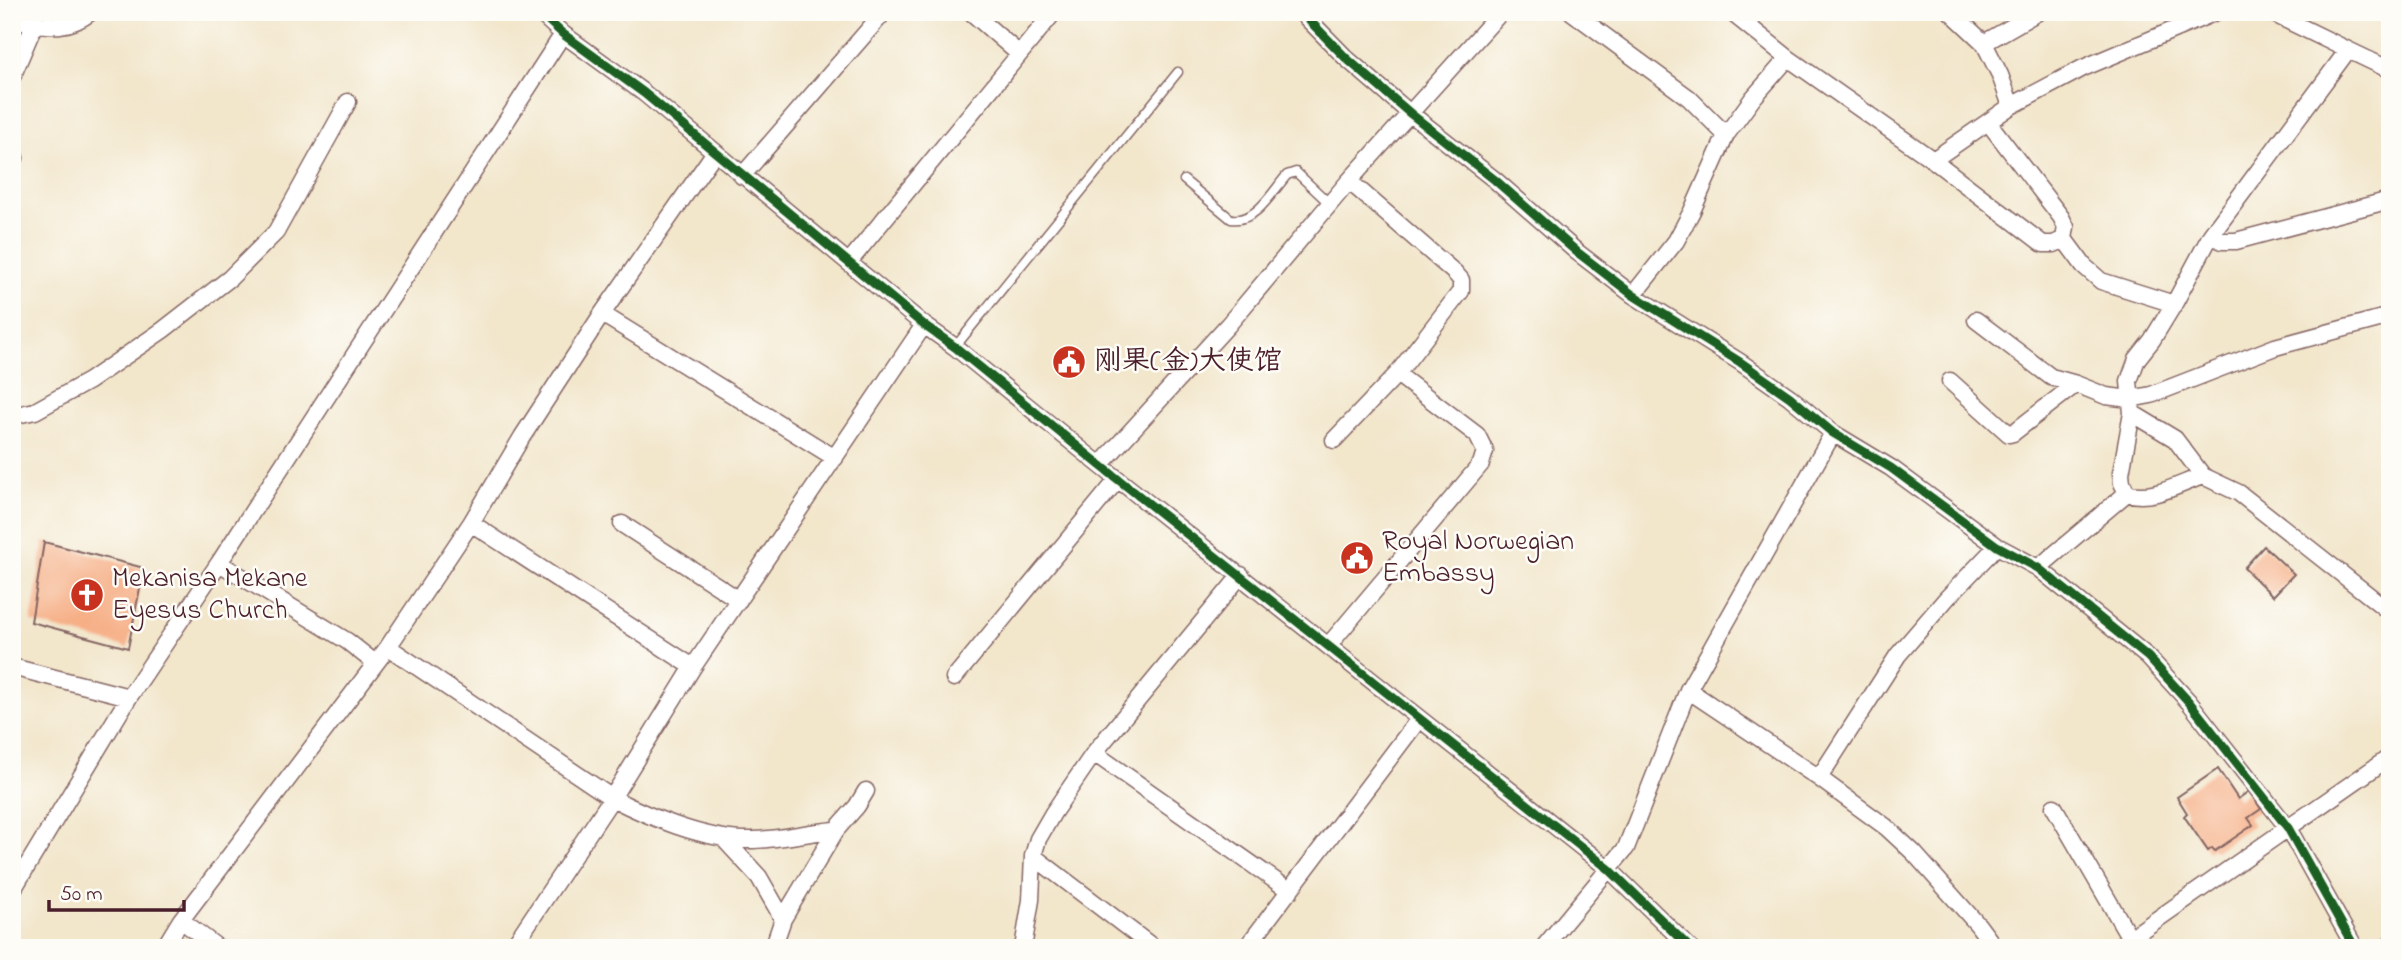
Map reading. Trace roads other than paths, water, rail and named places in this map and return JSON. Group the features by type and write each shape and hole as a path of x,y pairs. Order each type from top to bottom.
{"street":[{"path":"12,20 64,27 80,21 91,12"},
{"path":"539,12 563,34 644,93 924,325 1609,869 1690,948"},
{"path":"742,176 884,12"},
{"path":"971,12 1018,53"},
{"path":"849,262 1054,12"},
{"path":"1301,12 1346,58 1411,114 1633,295 1770,383 1833,433 1891,468 1997,546 2038,568 2148,657 2189,702 2288,828 2354,948"},
{"path":"1100,465 1228,325 1349,181 1501,12"},
{"path":"1572,12 1689,98 1726,135"},
{"path":"1731,12 1788,58 1933,160 2043,244 2054,244 2064,239"},
{"path":"1951,12 1984,43 2000,75 2011,106"},
{"path":"1984,43 2038,12"},
{"path":"1933,160 2011,106 2083,68 2216,12"},
{"path":"2270,12 2390,70"},
{"path":"12,77 35,23"},
{"path":"12,891 129,697 563,34"},
{"path":"2203,476 2147,496 2127,492 2122,483 2121,472 2131,406 2129,381 2137,359 2174,304 2211,234 2348,50"},
{"path":"1633,295 1676,241 1726,135 1753,98 1788,58"},
{"path":"12,416 35,411 89,381 163,330 230,278 276,232 348,102"},
{"path":"1988,122 2061,217 2066,227 2064,239 2084,266 2101,281 2174,304"},
{"path":"164,948 181,920 388,647 471,523 522,437 602,314 715,152"},
{"path":"1334,440 1397,373 1461,291 1461,280 1349,181"},
{"path":"2211,234 2222,241 2236,242 2390,200"},
{"path":"602,314 835,458"},
{"path":"2131,406 2151,395 2275,347 2390,316"},
{"path":"1976,320 2051,377 2131,406 2175,439 2203,476 2239,493 2390,612"},
{"path":"512,948 612,799 693,667 924,325"},
{"path":"1328,646 1481,464 1485,451 1476,435 1397,373"},
{"path":"1950,381 2009,433 2013,433 2076,384"},
{"path":"1543,948 1626,848 1688,690 1833,433"},
{"path":"954,678 1118,479"},
{"path":"2038,568 2127,492"},
{"path":"471,523 693,667"},
{"path":"622,524 739,600"},
{"path":"1819,778 1898,654 1997,546"},
{"path":"219,563 347,641 375,663"},
{"path":"1023,948 1031,900 1033,856 1038,839 1053,813 1094,753 1241,575"},
{"path":"388,647 612,799 647,816 723,838 761,840 836,830"},
{"path":"12,667 129,697"},
{"path":"1688,690 1819,778 1886,827 1914,853 1995,948"},
{"path":"1246,948 1419,719"},
{"path":"1094,753 1290,891"},
{"path":"2116,948 2390,757"},
{"path":"773,948 783,919 836,830 866,791"},
{"path":"2054,807 2130,938"},
{"path":"723,838 759,877 783,919"},
{"path":"1033,856 1154,948"},
{"path":"181,920 218,948"}],"lane":[{"path":"955,347 1178,72"},
{"path":"1184,180 1231,219 1240,221 1255,214 1292,172 1296,172 1330,204"}],"place":[{"name":"刚果(金)大使馆","path":"1069,362"},
{"name":"Royal Norwegian Embassy","path":"1357,558"},
{"name":"Mekanisa Mekane Eyesus Church","path":"87,595"}]}
